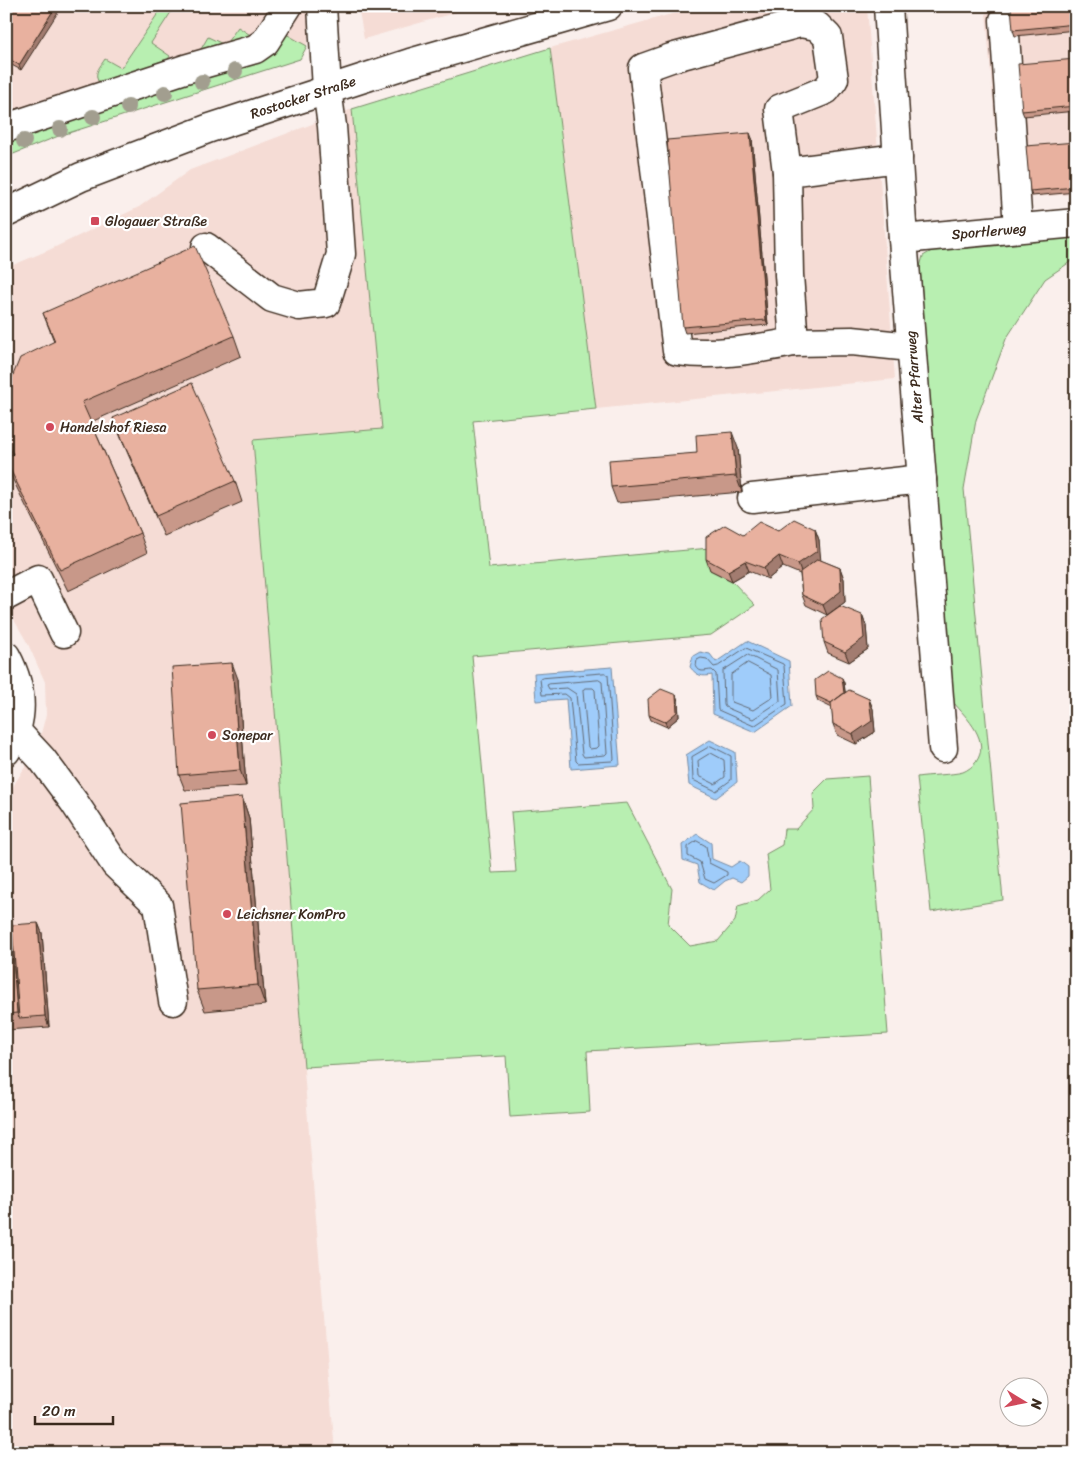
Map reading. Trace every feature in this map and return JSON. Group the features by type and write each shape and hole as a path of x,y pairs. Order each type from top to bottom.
{"street":[{"path":"6,128 184,69 255,49 265,42 288,6"},
{"path":"206,247 272,298 299,306 326,303 341,254 322,6"},
{"name":"Rostocker Straße","path":"6,213 90,173 210,128 410,63 608,6"},
{"name":"Alter Pfarrweg","path":"888,6 911,347 943,748"},
{"path":"1004,20 1018,228"},
{"path":"794,342 789,275 787,172 779,109 826,90 834,79 828,37 817,26 800,23 671,58 643,68 677,351 699,354 747,350 794,342 852,341 911,347"},
{"path":"787,172 898,158"},
{"name":"Sportlerweg","path":"903,239 1076,223"},
{"path":"752,498 922,479"},
{"path":"6,596 38,579 64,633"},
{"path":"6,656 14,670 21,697 18,724 11,741 42,759 74,802 115,864 158,905 172,1001"}],"shaded area":[{"path":"6,6 308,6 310,21 307,46 300,59 56,137 6,157"},
{"path":"358,6 478,6 364,39"},
{"path":"700,6 867,6 895,379 596,409 550,48"},
{"path":"1041,6 1076,6 1076,194 1001,199 986,13"},
{"path":"352,109 382,430 253,441 335,1453 6,1453 6,794 10,791 37,748 46,715 45,682 28,644 6,606 6,268 49,250 139,207 190,170"}],"green space":[{"path":"163,6 175,6 151,43 170,56 167,61 104,81 98,81 97,72 105,59 121,68"},
{"path":"238,27 255,38 206,54 201,49 208,37 225,45"},
{"path":"286,34 307,46 300,59 56,137 6,157 6,136"},
{"path":"550,48 596,409 473,421 489,568 710,548 710,570 732,581 755,605 711,635 472,656 492,873 516,872 511,812 627,803 672,889 668,924 690,946 718,941 735,921 738,906 758,900 770,889 766,854 782,845 784,829 796,829 814,809 813,793 827,779 868,776 888,1034 587,1051 590,1112 510,1117 506,1056 304,1067 253,440 382,429 352,109"},
{"path":"1076,236 1076,258 1045,279 1006,339 976,420 964,489 1003,900 931,912 917,777 963,772 976,762 981,746 979,738 970,722 953,702 920,267 923,256 935,249"}],"water":[{"path":"747,641 789,661 792,706 755,732 713,714 712,675 700,675 690,667 693,656 700,652 710,654 716,662"},
{"path":"612,667 620,765 571,769 566,699 536,701 534,673"},
{"path":"710,740 735,752 737,782 716,798 689,785 686,755"},
{"path":"697,834 711,843 712,859 731,867 740,861 748,867 748,876 741,882 732,878 714,890 700,882 697,865 683,860 682,845"}],"building":[{"path":"6,6 56,6 19,65 6,57"},
{"path":"1076,6 1076,24 1013,30 1011,7"},
{"path":"1076,59 1076,106 1022,111 1018,64"},
{"path":"750,133 766,320 683,327 667,140"},
{"path":"1076,142 1076,187 1030,191 1026,146"},
{"name":"Handelshof Riesa","path":"195,246 234,336 82,402 140,533 60,570 6,461 6,457 13,454 6,441 6,392 20,358 55,341 43,313"},
{"path":"192,383 235,481 156,516 113,418"},
{"path":"732,432 736,476 611,487 609,460 697,453 696,435"},
{"path":"794,519 815,529 817,551 798,564 779,556 764,568 745,561 728,571 706,559 706,537 725,525 743,535 759,522 778,531"},
{"path":"818,559 840,568 841,591 823,605 802,595 800,572"},
{"path":"840,606 862,615 864,638 845,652 824,642 822,619"},
{"name":"Sonepar","path":"232,663 240,770 179,775 172,667"},
{"path":"828,671 842,678 844,693 831,703 816,696 815,680"},
{"path":"661,689 676,695 677,712 665,722 649,715 648,699"},
{"path":"849,690 869,699 872,721 853,734 833,724 831,703"},
{"name":"Leichsner KomPro","path":"242,797 258,985 197,990 181,803"},
{"path":"38,923 45,1016 19,1018 12,925"},
{"path":"12,947 17,1013 6,1014 6,948"}],"place":[{"name":"Glogauer Straße","path":"95,221"},
{"name":"Handelshof Riesa","path":"50,427"},
{"name":"Sonepar","path":"212,735"},
{"name":"Leichsner KomPro","path":"227,914"}]}
